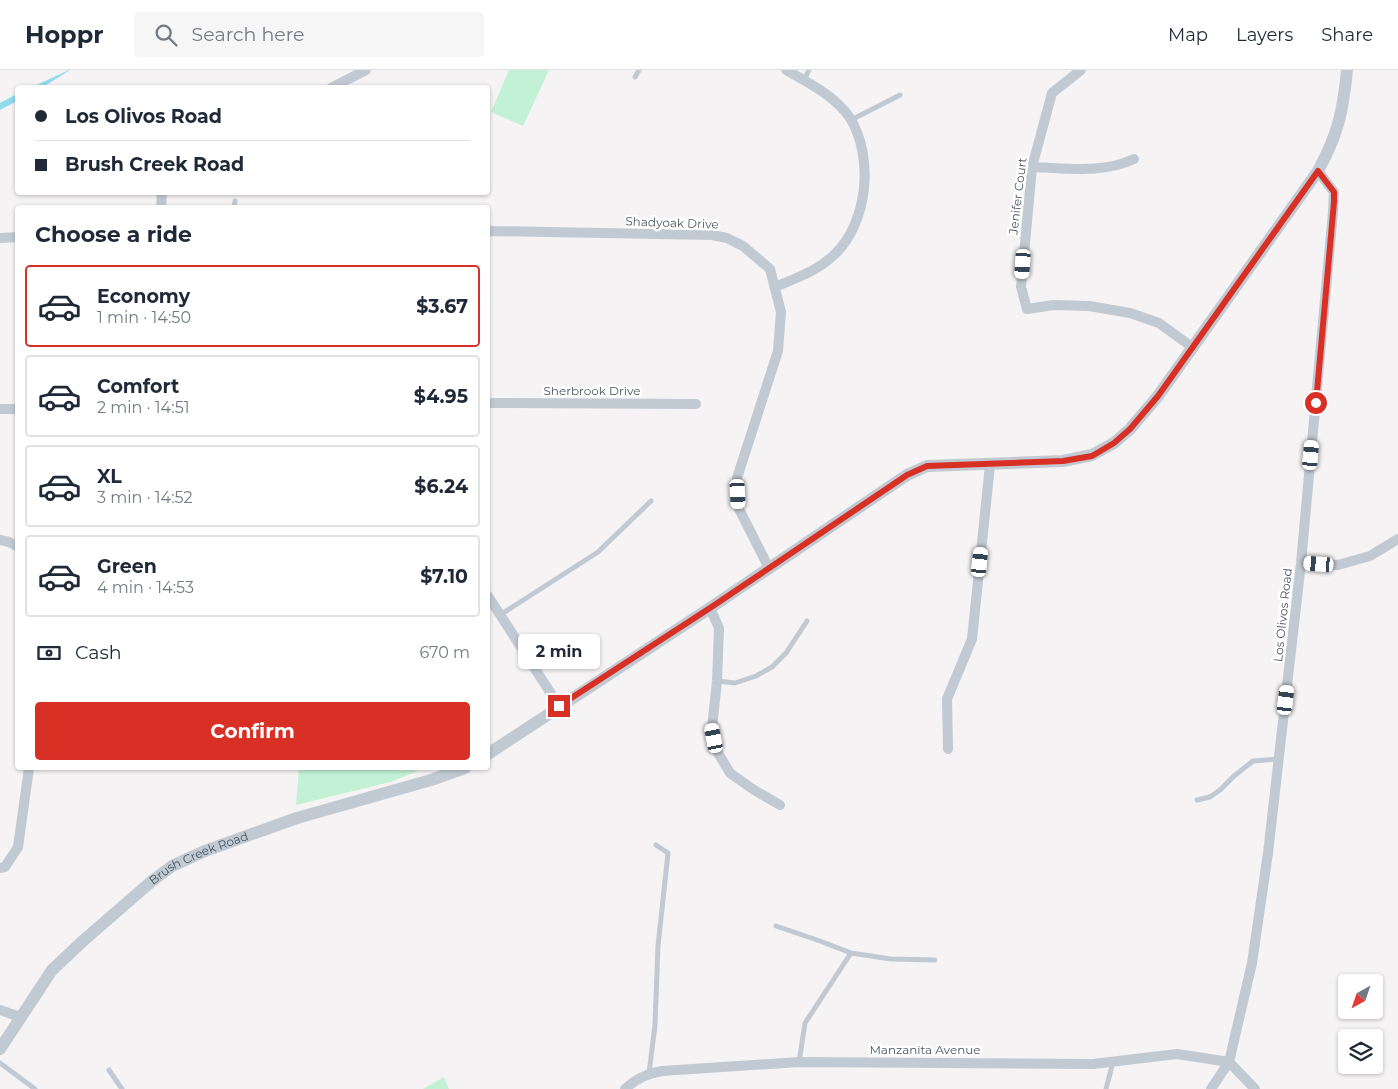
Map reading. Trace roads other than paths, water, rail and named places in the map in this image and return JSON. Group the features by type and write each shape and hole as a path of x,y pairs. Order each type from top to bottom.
{"street":[{"path":"338,85 366,70"},
{"path":"775,287 807,274 822,265 836,254 847,240 859,216 864,169 861,143 851,120 838,104 813,84 786,70"},
{"name":"Jenifer Court","path":"1081,70 1052,93 1032,167 1021,287 1027,310 1054,305 1088,306 1130,312 1159,323 1192,346"},
{"path":"490,753 710,608 907,475 927,466 1063,461 1092,456 1130,429 1158,396 1318,171 1336,134 1343,106 1347,70"},
{"path":"1032,167 1102,169 1121,165 1134,159"},
{"name":"Los Olivos Road","path":"1211,1089 1228,1062 1252,963 1279,759 1301,563 1333,212 1334,192 1318,171"},
{"name":"Shadyoak Drive","path":"490,231 712,235 727,238 743,246 770,269 781,312 778,351 737,478 739,509 769,568"},
{"path":"0,238 15,237"},
{"name":"Sherbrook Drive","path":"490,403 696,404"},
{"path":"0,409 15,409"},
{"path":"948,749 947,699 972,639 990,465"},
{"path":"1301,563 1338,565 1370,556 1398,539"},
{"path":"0,540 15,545"},
{"path":"490,599 559,706"},
{"path":"710,608 718,628 717,681 712,728 716,748 730,773 754,790 780,804"},
{"path":"0,868 5,868 18,847 29,770"},
{"name":"Brush Creek Road","path":"0,1049 52,970 61,960 172,866 205,851 297,818 431,780 459,770"},
{"path":"0,1010 20,1017"},
{"name":"Manzanita Avenue","path":"625,1089 636,1079 650,1073 662,1071 798,1062 1093,1064 1177,1054 1228,1062"},
{"path":"1228,1062 1256,1089"}],"lane":[{"path":"635,77 639,70"},
{"path":"804,80 809,70"},
{"path":"851,120 900,95"},
{"path":"499,615 598,552 651,501"},
{"path":"717,681 735,683 756,676 772,667 786,652 807,622"},
{"path":"1197,800 1210,796 1220,790 1253,761 1279,759"},
{"path":"650,1073 655,1025 658,946 668,853 656,846"},
{"path":"776,926 820,940 851,953 891,959 935,960"},
{"path":"798,1062 805,1023 851,953"},
{"path":"1106,1089 1113,1061"},
{"path":"0,1063 35,1089"},
{"path":"109,1070 122,1089"}],"water":[{"path":"69,70 46,85 36,85"},
{"path":"15,95 15,102 0,110 0,103"}]}
